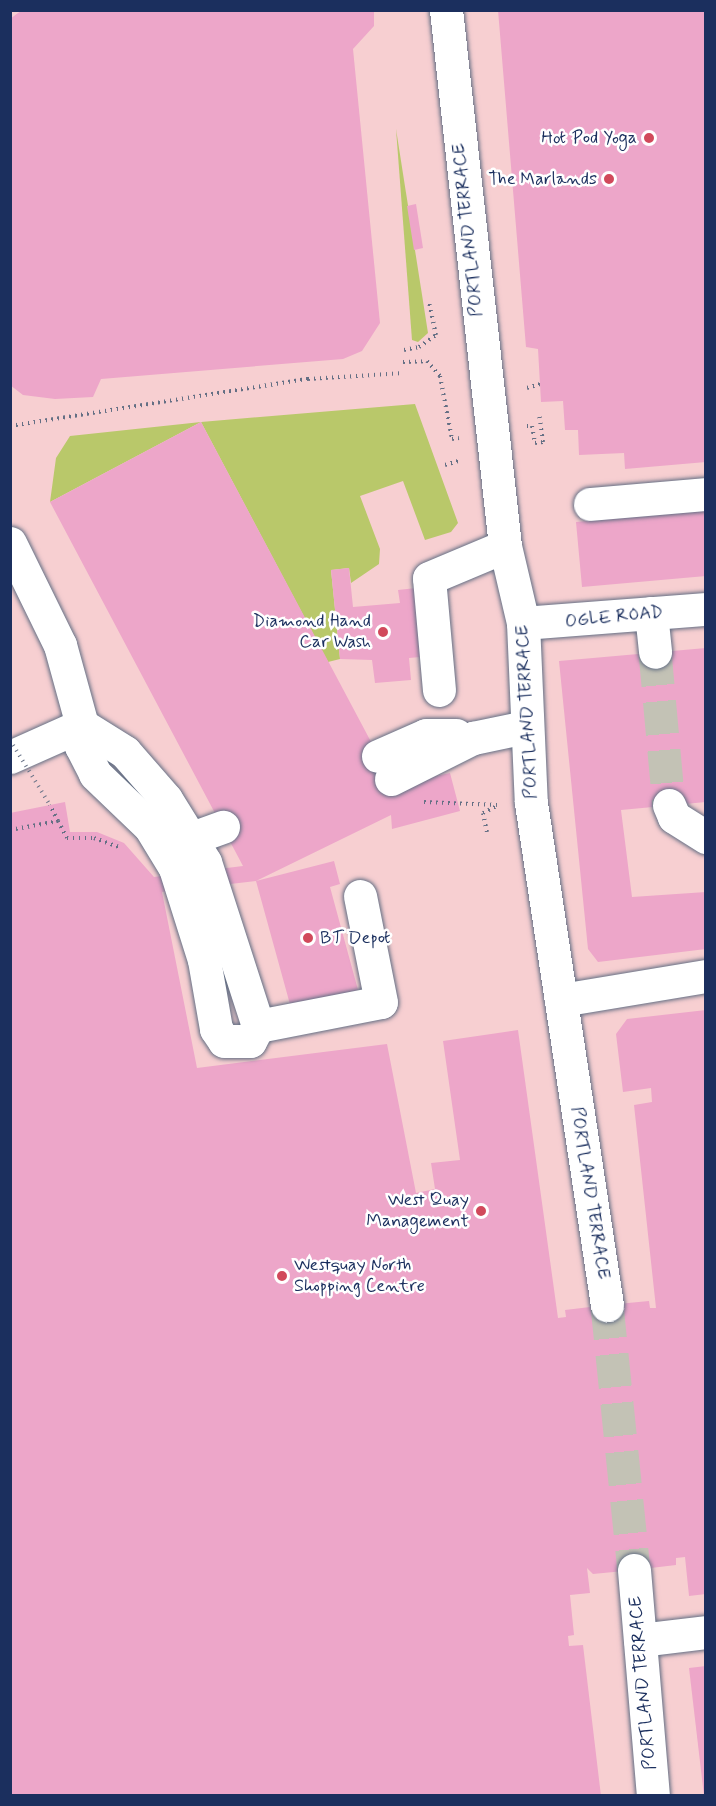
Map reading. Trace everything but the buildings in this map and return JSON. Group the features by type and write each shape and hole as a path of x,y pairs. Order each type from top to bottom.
{"street":[{"name":"PORTLAND TERRACE","path":"446,10 505,546 523,622 525,727 561,1000 608,1305"},
{"path":"590,504 705,494"},
{"path":"10,543 60,645 82,725 81,746 95,774 165,848 199,1012 224,1041 254,1043 381,1002 360,896"},
{"path":"439,690 429,578 505,546"},
{"name":"OGLE ROAD","path":"523,622 705,609"},
{"path":"651,613 655,652"},
{"path":"10,758 82,725"},
{"path":"82,725 125,752 192,838 209,872 254,1043"},
{"path":"384,767 426,735 473,738 525,727"},
{"path":"669,805 674,818 705,837"},
{"path":"192,838 223,827"},
{"path":"561,1000 705,976"},
{"name":"PORTLAND TERRACE","path":"634,1570 653,1796"},
{"path":"640,1640 705,1632"}],"path":[{"path":"404,350 419,347 436,335 429,301"},
{"path":"404,362 427,361 440,376 452,439 464,438"},
{"path":"10,426 308,379 404,374"},
{"path":"527,388 540,384"},
{"path":"532,426 535,443 543,442 540,415"},
{"path":"445,465 461,461 460,454"},
{"path":"10,740 68,837 94,838 127,852"},
{"path":"419,802 464,800 498,805 483,813 487,832"},
{"path":"10,830 58,821"}],"shaded area":[{"path":"11,11 705,11 705,1795 11,1795"}],"green space":[{"path":"396,129 428,333 418,342 412,340"},
{"path":"415,404 458,523 451,532 425,540 403,481 360,496 380,549 379,564 351,583 349,568 331,570 340,659 328,662 201,422"},
{"path":"201,422 50,502 56,458 70,436"}],"tunnel":[{"path":"655,652 669,805"},
{"path":"607,1305 634,1570"}],"place":[{"name":"Hot Pod Yoga","path":"649,138"},
{"name":"The Marlands","path":"609,179"},
{"name":"Diamond Hand Car Wash","path":"383,632"},
{"name":"BT Depot","path":"308,938"},
{"name":"West Quay Management","path":"481,1211"},
{"name":"Westquay North Shopping Centre","path":"282,1276"}]}
